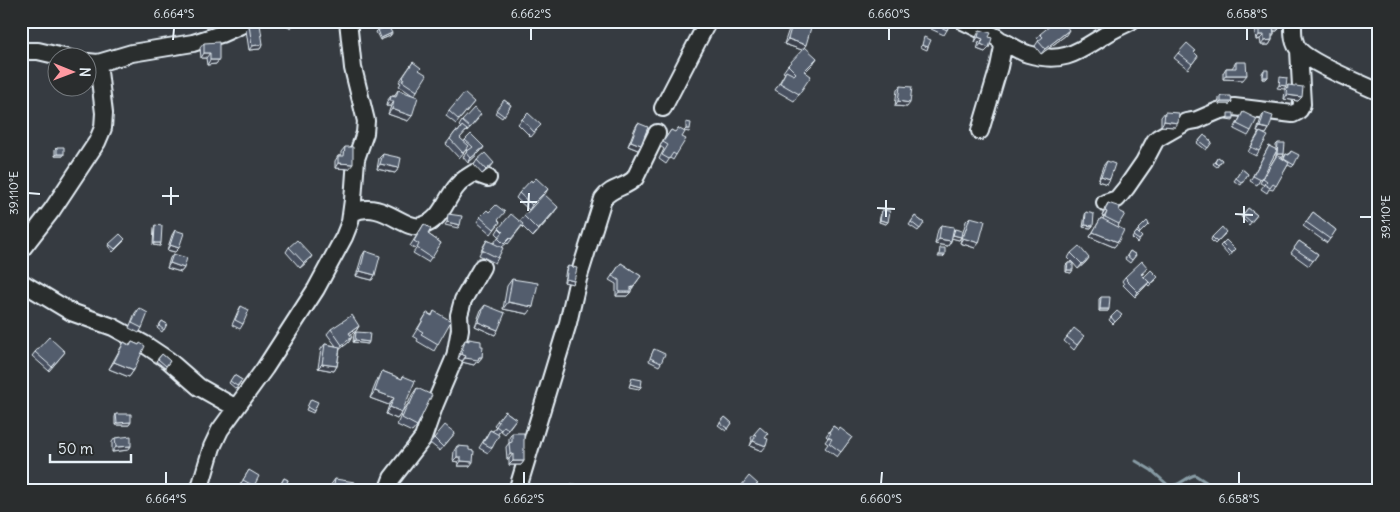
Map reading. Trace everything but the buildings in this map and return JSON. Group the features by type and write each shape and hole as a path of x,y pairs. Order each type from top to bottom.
{"street":[{"path":"98,61 193,43 221,34 250,21"},
{"path":"199,491 216,438 288,334 316,289 344,237 352,213 356,159 365,133 366,121 353,68 348,21"},
{"path":"663,108 708,21"},
{"path":"962,21 1026,54 1058,58 1075,54 1131,21"},
{"path":"1284,21 1287,35 1295,36 1316,62 1379,92"},
{"path":"1105,203 1117,199 1122,193 1158,138 1186,122 1234,107 1293,114 1301,109 1295,36"},
{"path":"980,132 999,67 1002,47 1000,40"},
{"path":"21,51 48,53"},
{"path":"21,250 52,210 97,142 103,128 104,113 98,85"},
{"path":"516,491 568,323 578,279 603,199 608,193 630,183 636,178 657,133"},
{"path":"352,213 362,210 381,212 414,227 420,227 432,222 438,216 457,185 464,179 474,174 488,178"},
{"path":"387,491 392,478 422,438 455,357 460,329 459,315 463,300 482,267"},
{"path":"21,282 71,312 113,327 144,344 168,360 199,387 236,408"}],"waterway":[{"path":"1136,461 1151,470 1169,486 1177,485 1195,475 1215,491"}]}
